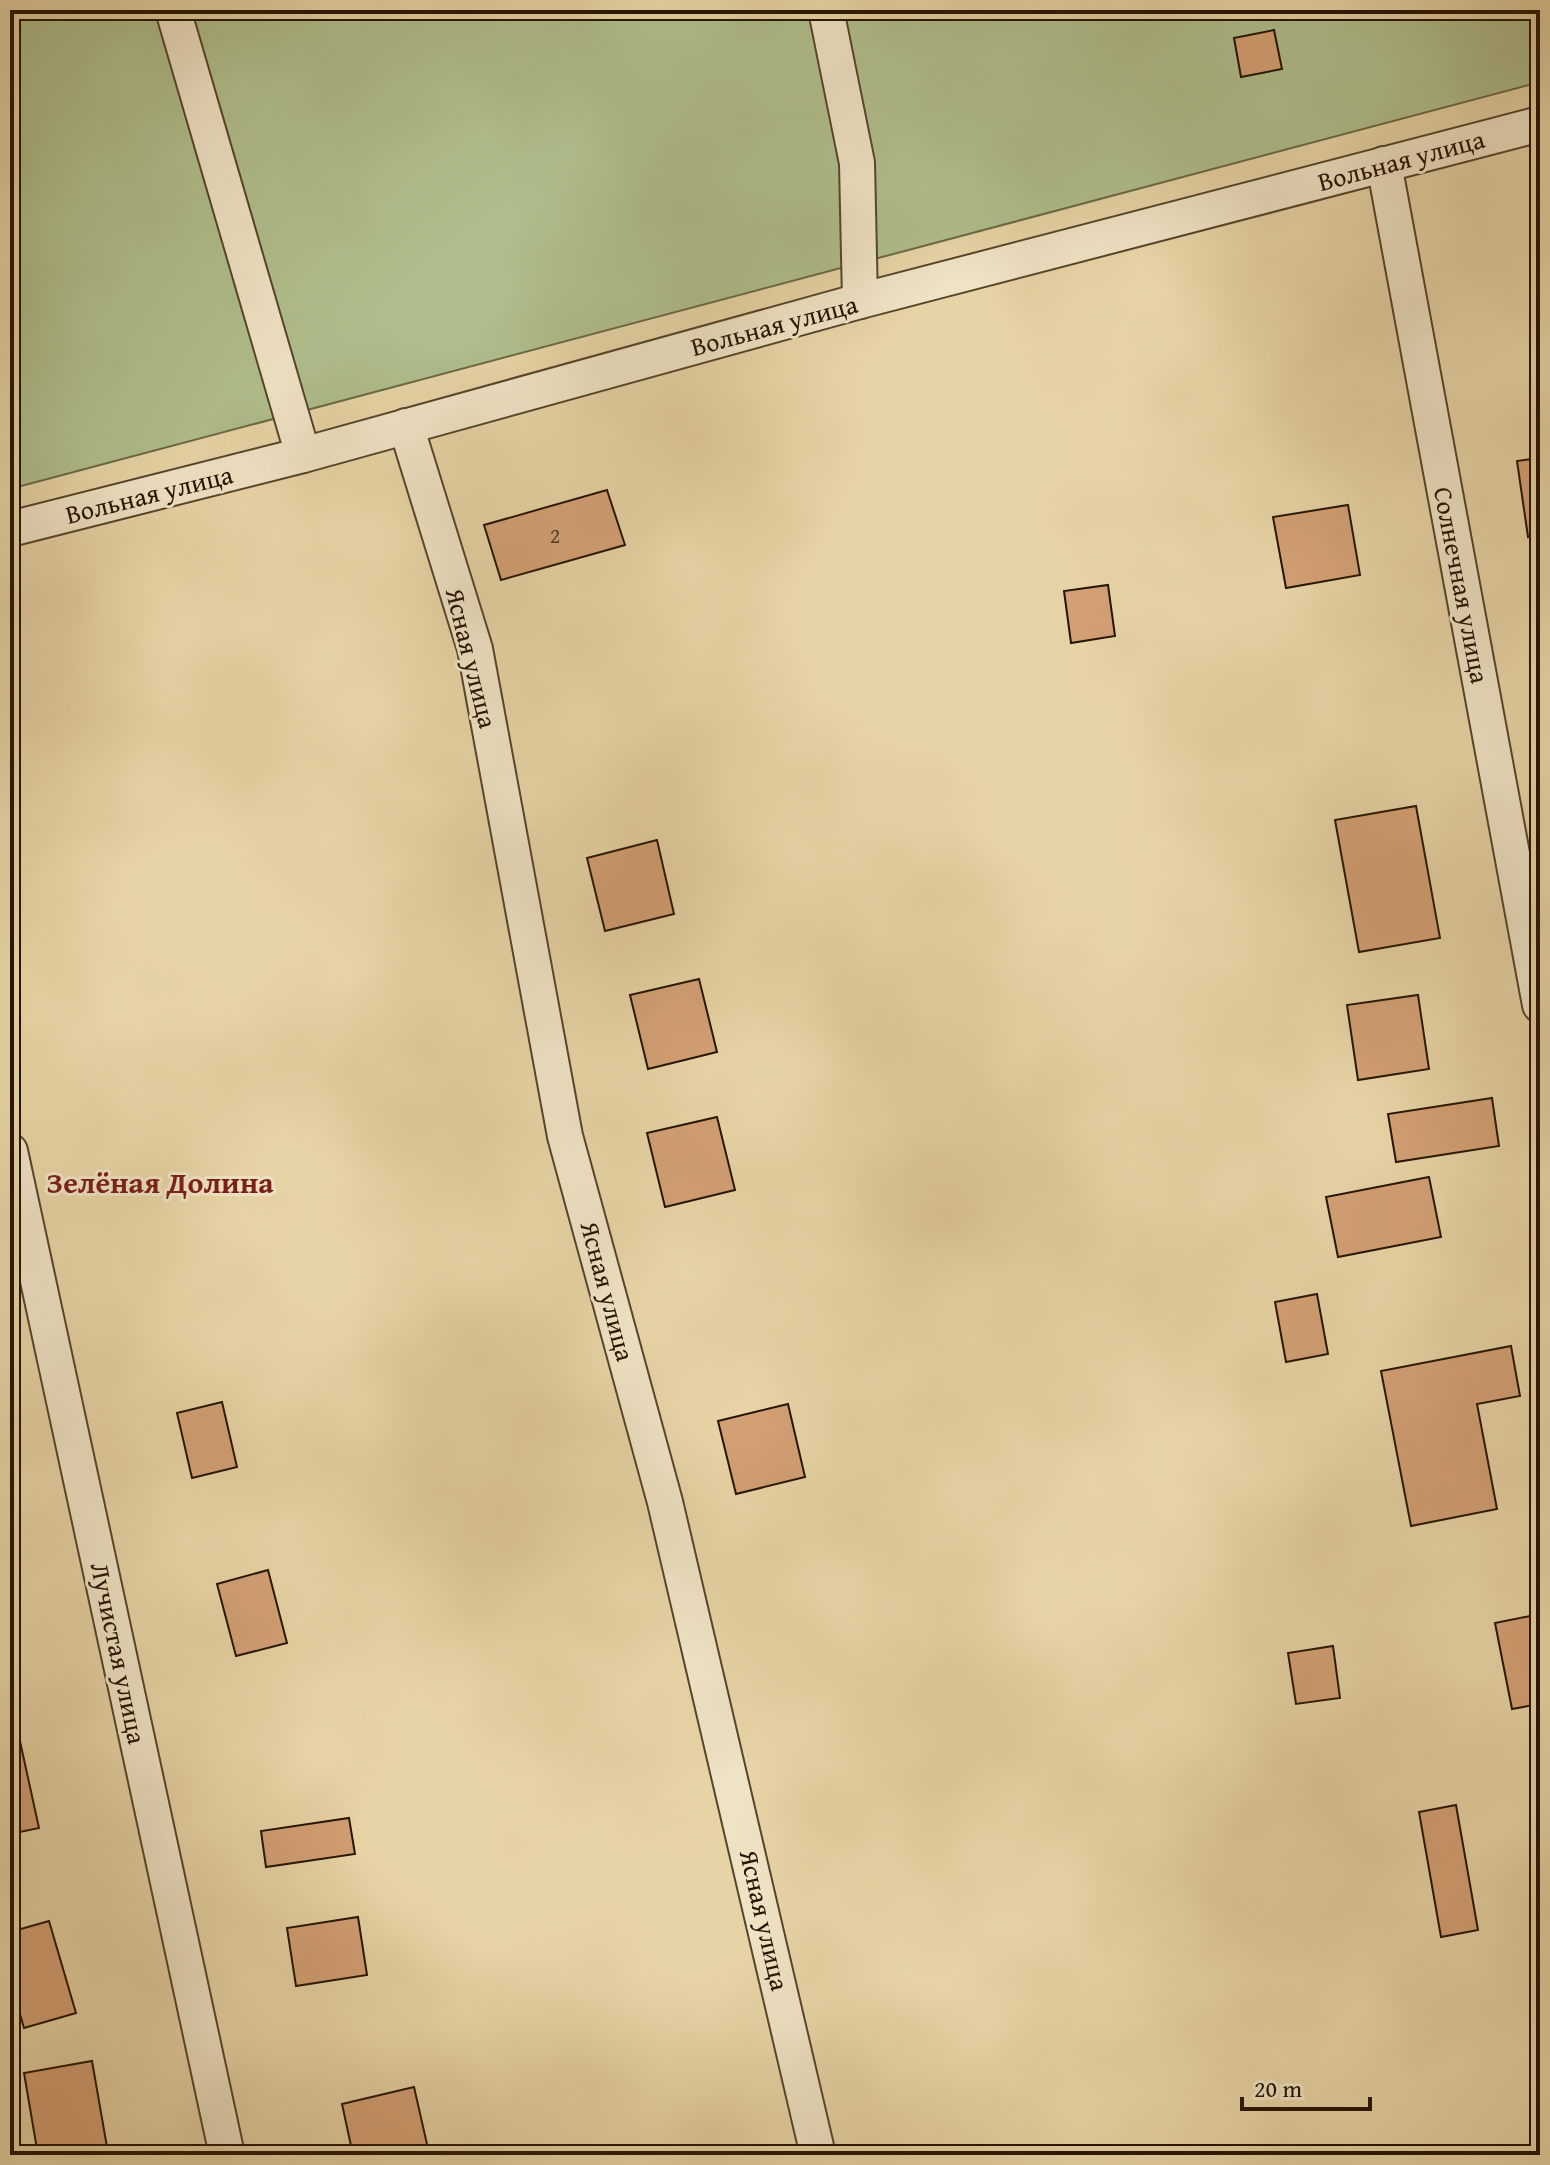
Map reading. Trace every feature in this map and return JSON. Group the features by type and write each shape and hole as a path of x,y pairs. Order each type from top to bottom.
{"street":[{"path":"173,10 303,455"},
{"path":"826,10 857,163 860,301"},
{"name":"Вольная улица","path":"10,529 303,455 860,301 1540,124"},
{"name":"Солнечная улица","path":"1384,164 1540,1005"},
{"name":"Ясная улица","path":"406,426 475,649 565,1136 665,1502 818,2155"},
{"name":"Лучистая улица","path":"10,1151 227,2155"}],"green space":[{"path":"10,10 1540,10 1540,82 10,489"}],"building":[{"path":"1274,30 1282,69 1241,77 1234,38"},
{"path":"1540,458 1540,535 1528,537 1517,461"},
{"path":"607,490 625,545 501,580 484,525"},
{"path":"1348,505 1360,575 1286,588 1273,517"},
{"path":"1108,585 1115,636 1071,643 1064,591"},
{"path":"1416,806 1440,938 1359,952 1335,820"},
{"path":"657,840 674,914 605,931 587,858"},
{"path":"699,979 717,1052 648,1069 630,995"},
{"path":"1418,995 1429,1069 1358,1080 1347,1005"},
{"path":"1492,1098 1499,1146 1396,1162 1388,1114"},
{"path":"717,1117 735,1190 665,1207 647,1133"},
{"path":"1429,1177 1441,1237 1338,1257 1326,1197"},
{"path":"1317,1294 1328,1354 1286,1362 1275,1302"},
{"path":"1511,1346 1520,1396 1477,1404 1497,1509 1411,1526 1381,1371"},
{"path":"222,1402 237,1467 192,1478 177,1413"},
{"path":"788,1404 805,1477 736,1494 718,1421"},
{"path":"268,1570 287,1643 236,1656 217,1584"},
{"path":"1540,1614 1540,1704 1512,1709 1495,1623"},
{"path":"1333,1646 1340,1698 1296,1704 1288,1653"},
{"path":"16,1723 39,1828 10,1834 10,1724"},
{"path":"1456,1805 1478,1930 1441,1937 1419,1812"},
{"path":"349,1818 355,1854 266,1867 261,1831"},
{"path":"358,1917 367,1975 296,1986 287,1928"},
{"path":"49,1921 76,2013 24,2028 10,1980 10,1932"},
{"path":"92,2061 107,2147 63,2155 38,2155 24,2073"},
{"path":"414,2087 429,2153 353,2155 342,2104"}],"district":[{"name":"Зелёная Долина","path":"160,1182"}]}
